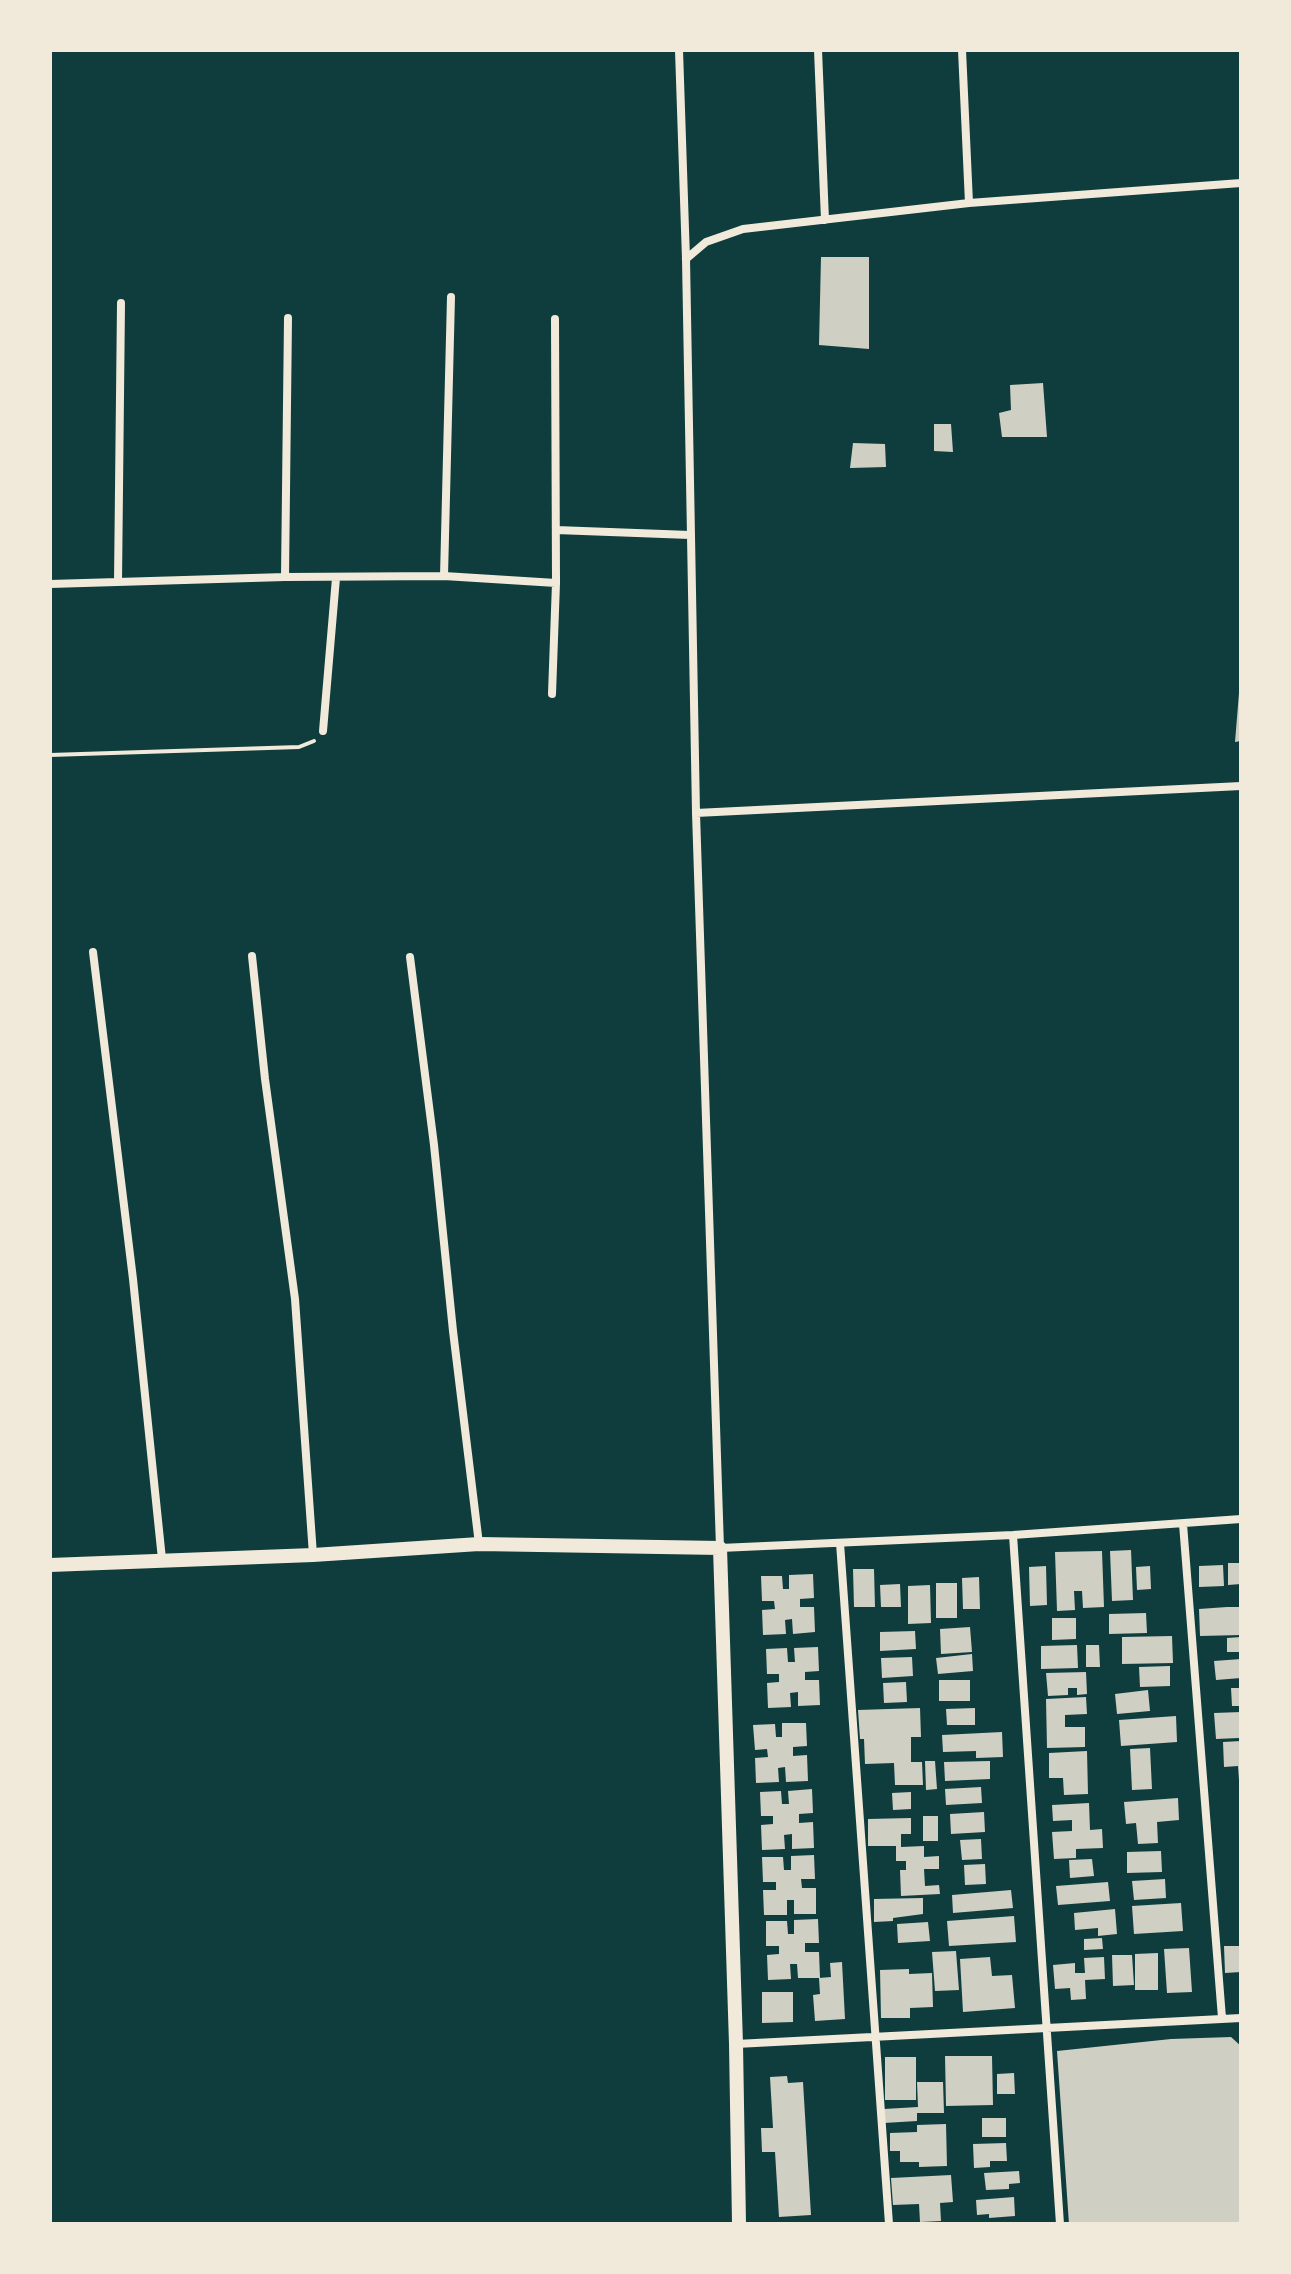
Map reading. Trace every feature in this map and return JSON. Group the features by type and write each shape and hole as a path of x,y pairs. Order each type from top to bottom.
{"street":[{"path":"679,50 696,813 736,2044 739,2224"},
{"path":"818,50 825,220"},
{"path":"962,50 969,203"},
{"path":"686,259 706,242 743,229 969,203 1241,183"},
{"path":"444,576 451,297"},
{"path":"118,582 121,303"},
{"path":"285,577 288,318"},
{"path":"552,694 556,583 555,319"},
{"path":"556,530 690,535"},
{"path":"50,584 444,576 556,583"},
{"path":"323,731 336,578"},
{"path":"696,813 1241,786"},
{"path":"93,952 133,1279 162,1559"},
{"path":"252,956 265,1079 295,1299 313,1555"},
{"path":"410,957 479,1544"},
{"path":"50,1565 313,1555 479,1544 720,1548 1013,1535 1241,1519"},
{"path":"1183,1524 1222,2018"},
{"path":"1013,1535 1060,2224"},
{"path":"840,1543 889,2224"},
{"path":"736,2044 1241,2018"}],"path":[{"path":"50,755 299,747 315,741 323,731"}],"building":[{"path":"821,257 869,257 869,349 819,345"},
{"path":"1043,383 1047,437 1002,437 999,413 1011,410 1010,385"},
{"path":"934,424 951,424 953,452 934,451"},
{"path":"853,443 885,444 886,467 850,468"},
{"path":"1239,693 1241,741 1235,742"},
{"path":"1131,1550 1133,1600 1112,1601 1110,1551"},
{"path":"1102,1551 1104,1607 1083,1608 1082,1591 1074,1591 1075,1610 1057,1611 1055,1552"},
{"path":"1228,1563 1241,1563 1241,1584 1228,1585"},
{"path":"1223,1565 1224,1586 1199,1587 1199,1566"},
{"path":"1046,1566 1047,1605 1030,1606 1029,1567"},
{"path":"1150,1566 1151,1589 1137,1590 1136,1567"},
{"path":"853,1569 874,1569 875,1607 854,1607"},
{"path":"813,1574 814,1598 800,1599 800,1607 814,1607 815,1632 793,1634 792,1619 785,1620 786,1634 763,1635 762,1610 775,1609 774,1601 762,1601 761,1576 782,1576 783,1589 789,1589 789,1575"},
{"path":"979,1577 980,1609 963,1609 962,1578"},
{"path":"936,1583 957,1583 957,1618 936,1618"},
{"path":"900,1584 901,1607 881,1607 880,1585"},
{"path":"930,1585 931,1623 908,1624 908,1586"},
{"path":"1241,1607 1241,1635 1200,1636 1199,1609"},
{"path":"1146,1613 1147,1633 1109,1634 1109,1614"},
{"path":"1052,1618 1076,1618 1076,1639 1052,1640"},
{"path":"970,1627 972,1652 941,1654 940,1629"},
{"path":"915,1631 916,1649 880,1651 880,1632"},
{"path":"1172,1636 1173,1663 1122,1664 1122,1637"},
{"path":"1241,1637 1241,1652 1227,1652 1227,1638"},
{"path":"1077,1645 1078,1668 1041,1669 1041,1646"},
{"path":"1086,1645 1099,1645 1100,1667 1086,1667"},
{"path":"818,1647 819,1671 805,1672 805,1680 819,1680 820,1705 798,1706 798,1692 790,1693 791,1707 768,1708 767,1683 779,1682 779,1674 767,1674 766,1649 787,1648 788,1662 795,1662 794,1648"},
{"path":"972,1654 973,1671 938,1674 936,1658"},
{"path":"912,1657 913,1676 882,1678 881,1658"},
{"path":"1241,1659 1241,1678 1216,1680 1214,1661"},
{"path":"1170,1666 1170,1686 1140,1687 1139,1667"},
{"path":"1086,1672 1087,1694 1077,1695 1077,1688 1068,1688 1068,1695 1048,1696 1046,1673"},
{"path":"939,1680 970,1680 970,1701 939,1701"},
{"path":"906,1682 907,1702 884,1703 883,1683"},
{"path":"1231,1688 1241,1688 1241,1706 1232,1706"},
{"path":"1148,1690 1150,1711 1117,1714 1115,1694"},
{"path":"1086,1697 1087,1714 1065,1715 1065,1727 1085,1727 1085,1747 1047,1748 1046,1699"},
{"path":"920,1708 921,1737 911,1737 911,1762 922,1762 923,1785 895,1785 894,1763 865,1764 858,1710"},
{"path":"975,1708 975,1725 947,1725 946,1709"},
{"path":"1241,1712 1239,1738 1216,1739 1214,1713"},
{"path":"1176,1716 1177,1742 1121,1746 1119,1720"},
{"path":"782,1723 806,1723 807,1746 793,1747 793,1756 807,1755 808,1781 786,1782 785,1767 778,1768 779,1782 756,1783 755,1758 768,1757 767,1749 755,1750 753,1725 775,1724 776,1737 782,1737"},
{"path":"1002,1732 1003,1757 976,1758 976,1751 943,1752 942,1735"},
{"path":"1241,1741 1239,1780 1238,1766 1224,1767 1223,1742"},
{"path":"1150,1748 1152,1789 1132,1790 1130,1749"},
{"path":"1087,1751 1088,1794 1064,1795 1063,1778 1049,1778 1049,1753"},
{"path":"925,1761 935,1761 937,1789 926,1790"},
{"path":"990,1761 990,1779 945,1781 944,1762"},
{"path":"981,1787 982,1803 946,1805 945,1789"},
{"path":"812,1789 813,1813 799,1814 799,1823 813,1822 814,1848 792,1849 792,1834 784,1835 785,1849 762,1850 761,1825 773,1824 773,1816 761,1816 760,1792 781,1791 782,1804 789,1804 788,1791"},
{"path":"911,1792 911,1809 893,1810 892,1793"},
{"path":"1178,1798 1179,1820 1157,1822 1158,1843 1138,1844 1136,1823 1126,1824 1124,1802"},
{"path":"1089,1803 1090,1830 1102,1829 1103,1848 1076,1849 1076,1858 1054,1859 1052,1832 1072,1831 1072,1820 1053,1821 1052,1805"},
{"path":"984,1812 985,1832 951,1834 950,1814"},
{"path":"923,1816 938,1816 938,1841 923,1841"},
{"path":"911,1818 911,1834 901,1834 901,1847 924,1846 924,1857 939,1856 939,1869 924,1869 925,1886 939,1885 940,1894 901,1896 900,1870 906,1870 906,1861 896,1861 896,1846 868,1846 868,1819"},
{"path":"981,1839 982,1859 962,1860 960,1840"},
{"path":"1161,1851 1162,1872 1127,1873 1127,1852"},
{"path":"814,1855 815,1879 801,1879 802,1888 816,1888 816,1914 794,1914 794,1900 787,1900 787,1915 764,1915 763,1890 776,1890 776,1882 763,1882 762,1857 783,1857 784,1870 791,1870 791,1856"},
{"path":"1092,1859 1094,1876 1070,1878 1069,1860"},
{"path":"985,1864 986,1884 965,1885 964,1865"},
{"path":"1165,1879 1166,1898 1134,1900 1132,1881"},
{"path":"1108,1882 1110,1901 1058,1905 1056,1886"},
{"path":"1011,1890 1013,1908 953,1913 952,1895"},
{"path":"923,1898 923,1914 874,1922 874,1899"},
{"path":"1181,1903 1183,1931 1134,1934 1132,1906"},
{"path":"1115,1909 1117,1934 1098,1936 1098,1928 1075,1930 1074,1913"},
{"path":"1014,1916 1016,1942 949,1946 947,1921"},
{"path":"818,1919 819,1943 805,1943 805,1952 819,1952 820,1978 798,1978 797,1964 790,1964 791,1979 768,1980 767,1955 779,1954 779,1946 766,1946 766,1921 787,1921 788,1934 794,1934 794,1920"},
{"path":"928,1922 930,1941 898,1943 897,1924"},
{"path":"1102,1938 1103,1949 1084,1950 1084,1939"},
{"path":"1224,1946 1241,1946 1241,1972 1225,1973"},
{"path":"1189,1948 1192,1992 1167,1993 1164,1949"},
{"path":"956,1951 959,1990 935,1991 932,1952"},
{"path":"1158,1953 1158,1990 1135,1990 1135,1954"},
{"path":"1112,1955 1132,1955 1134,1985 1113,1986"},
{"path":"990,1957 992,1976 1012,1975 1015,2008 963,2012 960,1959"},
{"path":"1104,1957 1105,1979 1085,1980 1086,1999 1071,2000 1070,1988 1055,1989 1053,1965 1075,1963 1075,1973 1085,1973 1084,1958"},
{"path":"842,1962 845,2019 815,2021 813,1995 820,1994 819,1978 831,1977 830,1963"},
{"path":"909,1969 909,1974 932,1973 933,2007 910,2008 910,2018 881,2018 880,1970"},
{"path":"762,1992 793,1992 793,2022 762,2023"},
{"path":"1231,2037 1241,2046 1241,2224 1069,2224 1057,2051 1171,2039"},
{"path":"945,2056 992,2056 993,2105 946,2106"},
{"path":"885,2057 916,2057 916,2100 885,2100"},
{"path":"1014,2073 1015,2094 997,2094 997,2074"},
{"path":"787,2076 788,2083 803,2082 811,2215 779,2217 775,2152 762,2152 761,2128 773,2128 770,2077"},
{"path":"917,2082 943,2082 944,2113 917,2113 917,2121 884,2123 884,2109 918,2107"},
{"path":"982,2118 1006,2118 1006,2137 982,2137"},
{"path":"946,2124 947,2166 919,2167 919,2162 900,2162 900,2151 890,2151 890,2133 917,2132 917,2125"},
{"path":"1006,2143 1007,2161 990,2161 990,2167 974,2168 973,2144"},
{"path":"1019,2171 1020,2183 1009,2184 1009,2189 986,2190 984,2173"},
{"path":"951,2175 953,2202 940,2203 941,2221 920,2222 919,2204 893,2205 891,2178"},
{"path":"1014,2197 1015,2216 989,2218 989,2214 977,2215 976,2200"}]}
